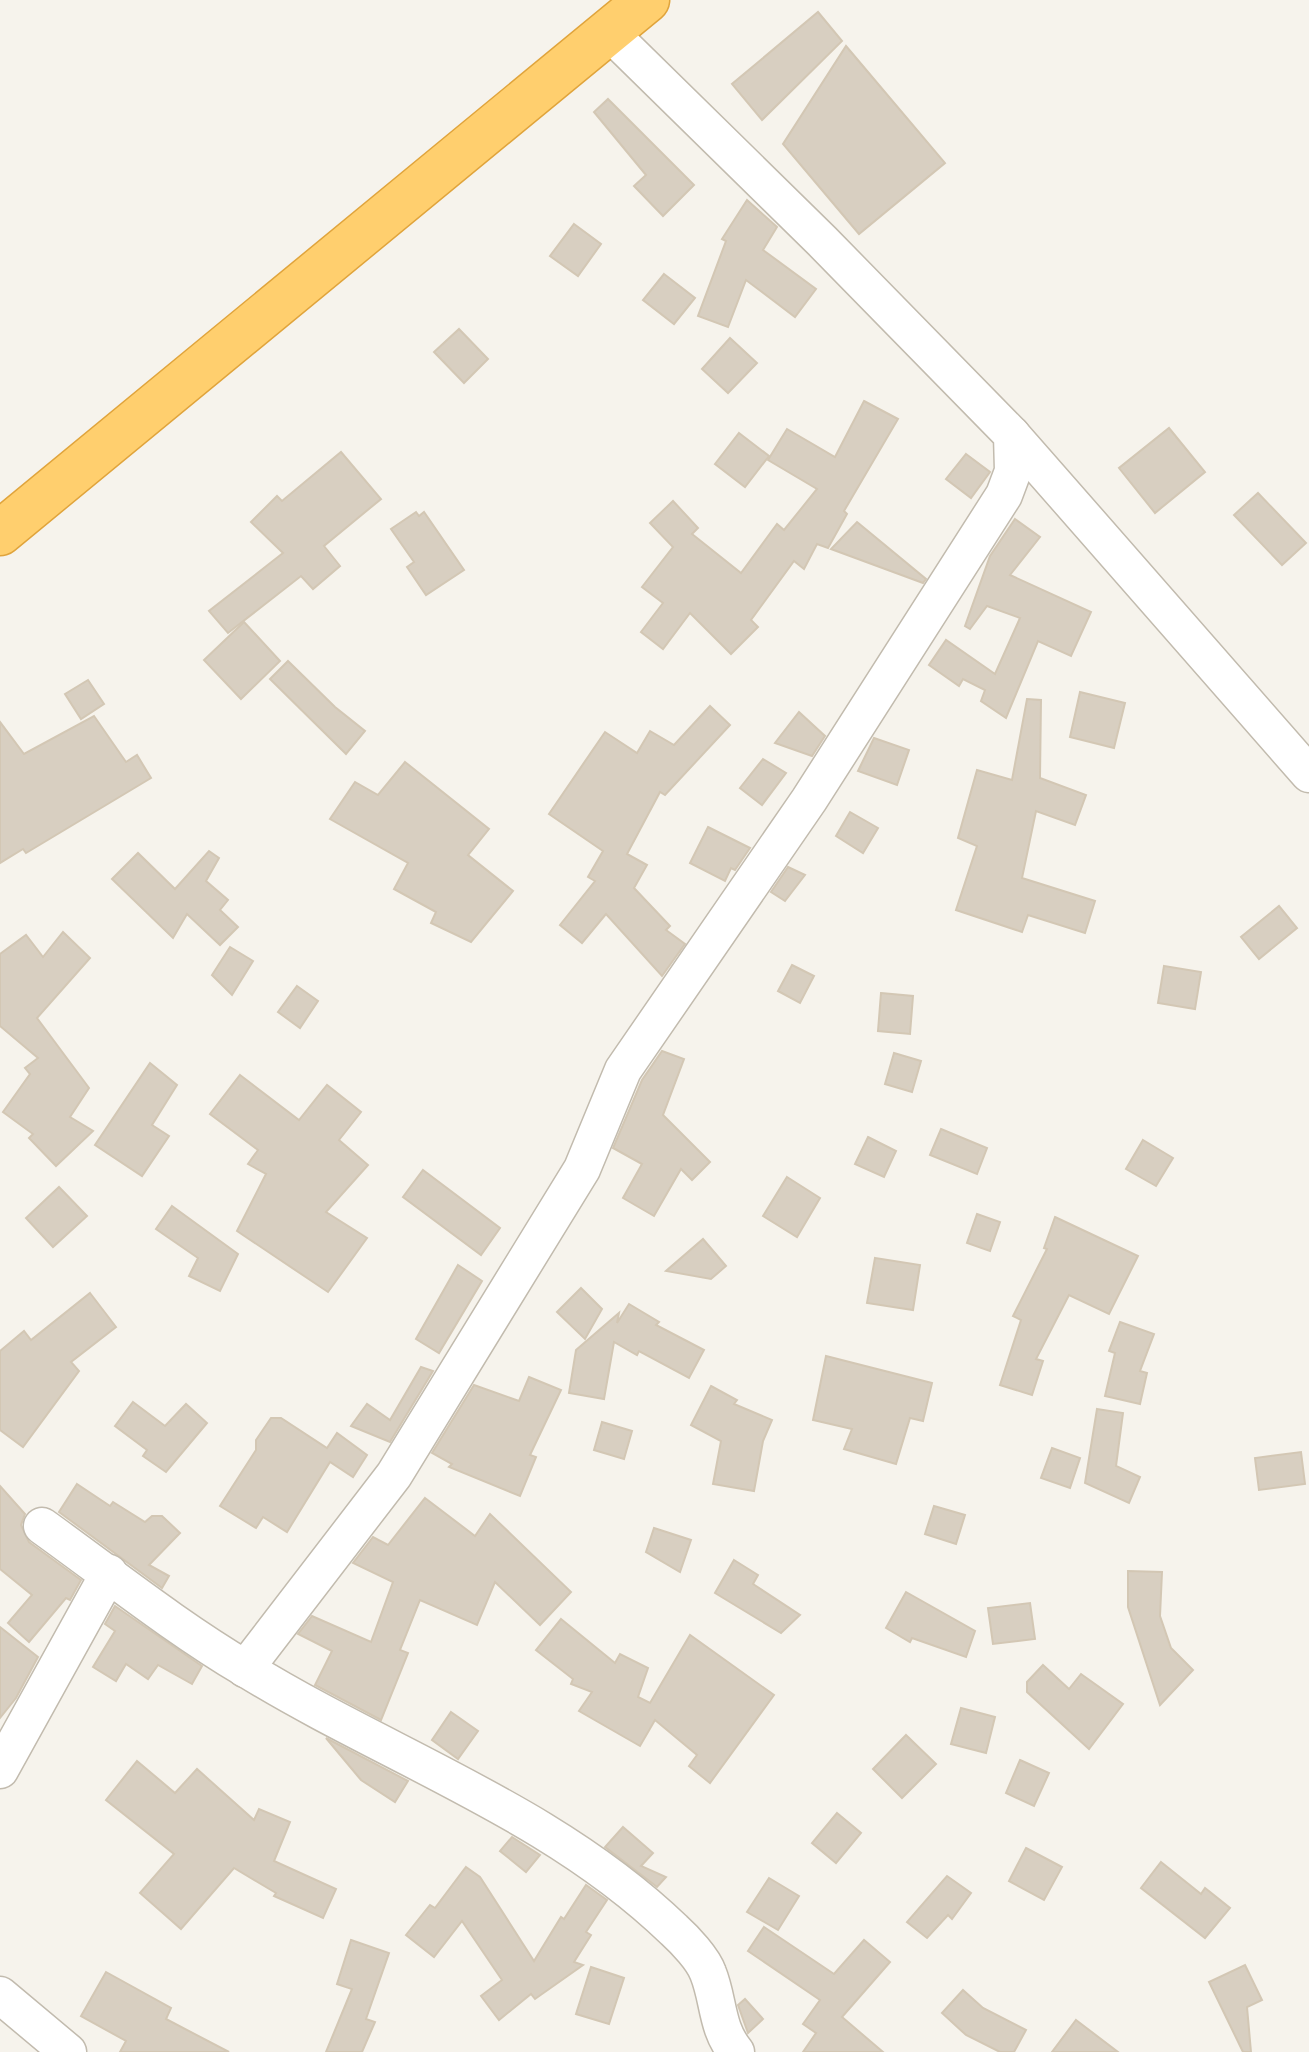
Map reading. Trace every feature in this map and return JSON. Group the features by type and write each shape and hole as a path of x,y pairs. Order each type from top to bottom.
{"highway":[{"path":"0,533 647,0"}],"street":[{"path":"609,32 822,241 1012,435 1309,774"},
{"path":"245,1669 394,1475 582,1169 623,1070 800,813 1004,495 1013,471 1012,435"},
{"path":"42,1526 245,1669 560,1840 613,1878 677,1932 708,1972 714,2008 727,2042 736,2052"},
{"path":"0,1770 109,1573"},
{"path":"0,1995 68,2052"}],"building":[{"path":"818,12 842,41 762,120 732,84"},
{"path":"846,46 945,163 859,234 783,144"},
{"path":"608,99 694,185 663,216 634,186 646,175 594,112"},
{"path":"747,200 777,227 763,250 816,289 795,317 746,280 728,327 698,316 726,241 722,239"},
{"path":"574,224 601,244 578,276 550,256"},
{"path":"664,274 695,298 674,324 643,300"},
{"path":"459,329 488,359 464,383 434,352"},
{"path":"730,338 757,363 728,393 702,369"},
{"path":"864,401 898,419 844,511 847,514 828,548 817,544 804,569 794,561 751,620 758,627 731,654 690,613 663,649 641,632 663,603 642,587 673,547 650,523 673,501 698,528 692,534 741,573 777,524 784,530 817,489 768,460 787,429 835,457"},
{"path":"1169,428 1205,472 1155,513 1119,468"},
{"path":"739,433 769,456 745,487 715,464"},
{"path":"341,452 381,499 324,546 340,566 313,589 301,576 228,633 209,611 283,553 251,522 277,496 282,501"},
{"path":"966,454 990,472 971,498 946,479"},
{"path":"1258,493 1306,543 1282,565 1234,515"},
{"path":"416,512 419,516 424,512 464,570 426,595 407,567 414,562 391,529"},
{"path":"1015,519 1040,537 1010,575 1091,612 1071,656 1038,641 1006,718 981,701 985,690 963,679 959,686 929,665 946,640 995,674 1020,618 987,606 970,629 965,626 990,556"},
{"path":"857,522 926,579 923,583 831,549"},
{"path":"244,622 280,661 241,699 204,660"},
{"path":"288,661 335,707 365,731 346,754 270,679"},
{"path":"88,680 104,704 81,719 65,694"},
{"path":"1080,692 1125,703 1114,748 1070,737"},
{"path":"1027,699 1041,700 1040,778 1086,795 1075,825 1036,811 1022,878 1095,901 1085,933 1028,915 1022,932 956,910 977,846 958,838 977,770 1012,780"},
{"path":"710,706 730,725 665,795 660,792 627,854 647,865 634,888 670,926 666,930 685,944 662,976 606,914 582,943 560,925 595,881 588,877 603,851 549,814 605,732 637,753 650,731 674,745"},
{"path":"799,712 825,736 812,756 775,743"},
{"path":"94,716 126,762 137,755 151,778 26,853 23,849 0,863 0,722 24,754"},
{"path":"874,738 909,750 897,785 858,771"},
{"path":"763,759 786,773 762,805 740,788"},
{"path":"405,762 489,829 468,855 513,891 471,942 431,923 436,912 394,889 408,863 330,819 355,782 378,795"},
{"path":"850,812 878,828 863,853 836,836"},
{"path":"708,827 750,848 735,870 731,868 725,881 690,863"},
{"path":"209,851 219,858 206,881 228,900 220,910 238,927 220,945 187,914 173,938 112,879 138,853 175,889"},
{"path":"788,867 805,875 785,901 771,892"},
{"path":"1279,906 1297,928 1259,959 1241,937"},
{"path":"63,932 90,958 37,1018 89,1088 70,1117 93,1131 56,1166 29,1138 33,1134 3,1112 30,1074 25,1068 38,1058 0,1026 0,954 26,935 43,957"},
{"path":"230,947 253,961 232,995 212,975"},
{"path":"792,965 814,976 800,1003 778,991"},
{"path":"1164,966 1201,972 1195,1009 1158,1003"},
{"path":"297,986 318,1001 300,1028 278,1012"},
{"path":"881,993 913,996 910,1034 878,1031"},
{"path":"662,1051 684,1059 663,1115 710,1162 692,1180 681,1169 654,1216 623,1198 642,1164 613,1148 642,1080"},
{"path":"894,1053 921,1061 912,1092 885,1084"},
{"path":"150,1063 177,1085 152,1125 169,1136 142,1176 95,1145"},
{"path":"240,1075 299,1120 327,1085 361,1112 339,1140 368,1165 326,1212 367,1238 328,1292 237,1231 266,1174 248,1164 258,1150 210,1114"},
{"path":"941,1129 987,1148 977,1174 930,1155"},
{"path":"868,1137 896,1151 884,1177 855,1164"},
{"path":"1143,1140 1173,1158 1156,1186 1126,1169"},
{"path":"423,1170 500,1228 481,1255 403,1197"},
{"path":"787,1177 820,1198 797,1237 763,1216"},
{"path":"59,1187 87,1216 53,1247 26,1218"},
{"path":"172,1206 238,1254 220,1291 189,1276 198,1258 156,1229"},
{"path":"977,1214 1000,1222 990,1251 967,1243"},
{"path":"1055,1217 1138,1256 1109,1314 1069,1295 1036,1359 1043,1361 1032,1395 1000,1385 1021,1320 1013,1316 1047,1249 1044,1248"},
{"path":"703,1239 726,1266 711,1279 666,1271"},
{"path":"875,1258 920,1265 913,1310 867,1303"},
{"path":"458,1265 482,1281 439,1353 416,1339"},
{"path":"581,1288 602,1309 585,1339 557,1312"},
{"path":"90,1293 116,1327 71,1362 79,1371 23,1447 0,1430 0,1351 24,1331 31,1340"},
{"path":"629,1304 659,1322 656,1325 704,1350 689,1378 639,1351 637,1355 614,1342 604,1399 569,1393 576,1350 619,1313 617,1323"},
{"path":"1120,1322 1154,1334 1140,1371 1147,1373 1140,1404 1105,1396 1115,1353 1109,1351"},
{"path":"826,1356 932,1383 923,1421 910,1418 896,1464 844,1449 852,1429 813,1420"},
{"path":"421,1367 433,1371 390,1442 351,1426 367,1404 390,1420"},
{"path":"529,1377 561,1390 530,1455 536,1457 520,1496 449,1467 452,1464 432,1453 474,1385 519,1401"},
{"path":"711,1386 737,1400 734,1404 772,1420 763,1441 754,1491 713,1484 721,1441 691,1425"},
{"path":"133,1402 165,1426 186,1404 207,1423 166,1472 143,1456 147,1450 115,1426"},
{"path":"1097,1409 1123,1413 1116,1466 1140,1477 1129,1503 1085,1483"},
{"path":"271,1418 281,1418 327,1448 337,1433 367,1455 353,1477 330,1462 287,1532 263,1517 256,1528 220,1506 256,1450 256,1440"},
{"path":"602,1422 632,1431 624,1459 594,1450"},
{"path":"1052,1448 1080,1458 1070,1488 1041,1478"},
{"path":"1301,1452 1305,1484 1259,1490 1255,1458"},
{"path":"77,1484 110,1506 113,1502 145,1522 152,1516 162,1516 180,1533 149,1565 169,1576 162,1588 59,1512"},
{"path":"0,1486 25,1514 21,1525 29,1542 81,1580 70,1600 66,1598 29,1642 8,1623 32,1595 0,1569"},
{"path":"425,1498 475,1536 490,1514 571,1592 540,1625 495,1582 477,1625 420,1600 400,1650 408,1653 381,1720 315,1685 332,1651 298,1634 312,1616 371,1642 393,1582 353,1563 373,1537 388,1545"},
{"path":"934,1506 965,1515 956,1544 925,1534"},
{"path":"654,1528 691,1540 680,1572 646,1552"},
{"path":"734,1560 758,1575 753,1584 800,1615 781,1633 715,1593"},
{"path":"1128,1571 1162,1572 1160,1616 1171,1648 1193,1670 1160,1705 1128,1607"},
{"path":"906,1592 975,1631 966,1657 912,1638 910,1642 886,1628"},
{"path":"1030,1603 1035,1639 993,1644 988,1608"},
{"path":"115,1606 202,1666 192,1684 158,1665 148,1679 126,1664 116,1681 93,1667 115,1631 105,1624"},
{"path":"561,1619 615,1663 620,1654 648,1668 638,1697 650,1703 690,1635 774,1695 710,1783 689,1766 697,1755 655,1720 640,1746 579,1711 592,1692 571,1684 573,1679 536,1650"},
{"path":"0,1627 38,1657 16,1698 0,1718"},
{"path":"1043,1665 1069,1689 1081,1674 1123,1704 1089,1749 1027,1692 1027,1682"},
{"path":"961,1708 995,1717 986,1753 951,1744"},
{"path":"451,1712 478,1731 458,1759 432,1740"},
{"path":"906,1735 936,1764 902,1798 873,1769"},
{"path":"326,1738 408,1781 395,1802 361,1780"},
{"path":"1020,1760 1049,1773 1034,1806 1006,1793"},
{"path":"137,1761 175,1793 197,1769 254,1820 259,1809 290,1822 274,1861 336,1889 323,1918 274,1896 276,1893 234,1868 181,1929 140,1893 174,1854 106,1800"},
{"path":"837,1813 861,1833 836,1863 812,1843"},
{"path":"623,1827 653,1853 641,1866 666,1877 657,1887 605,1847"},
{"path":"512,1837 540,1855 526,1872 500,1851"},
{"path":"1026,1848 1062,1867 1044,1900 1009,1881"},
{"path":"1161,1862 1201,1894 1205,1888 1230,1908 1205,1938 1141,1888"},
{"path":"466,1867 480,1877 534,1961 561,1917 564,1919 586,1885 607,1900 586,1932 591,1935 574,1962 583,1965 535,1999 531,1994 499,2020 481,1996 502,1980 462,1921 434,1957 406,1935 430,1905 435,1908"},
{"path":"947,1876 971,1893 952,1919 948,1915 927,1938 907,1922"},
{"path":"769,1878 799,1896 778,1930 747,1912"},
{"path":"764,1927 834,1974 864,1940 890,1962 842,2017 883,2052 803,2052 816,2033 803,2024 820,2000 748,1951"},
{"path":"351,1940 389,1953 366,2019 375,2022 362,2052 326,2052 352,1989 337,1984"},
{"path":"1245,1965 1262,2000 1247,2007 1251,2052 1243,2052 1209,1982"},
{"path":"591,1967 624,1978 609,2024 576,2014"},
{"path":"106,1972 171,2008 166,2019 229,2052 120,2052 126,2041 81,2016"},
{"path":"963,1990 983,2008 1026,2030 1014,2052 1000,2052 966,2035 942,2013"},
{"path":"745,1999 763,2019 748,2033 738,2005"},
{"path":"1076,2020 1118,2052 1052,2052"}]}
